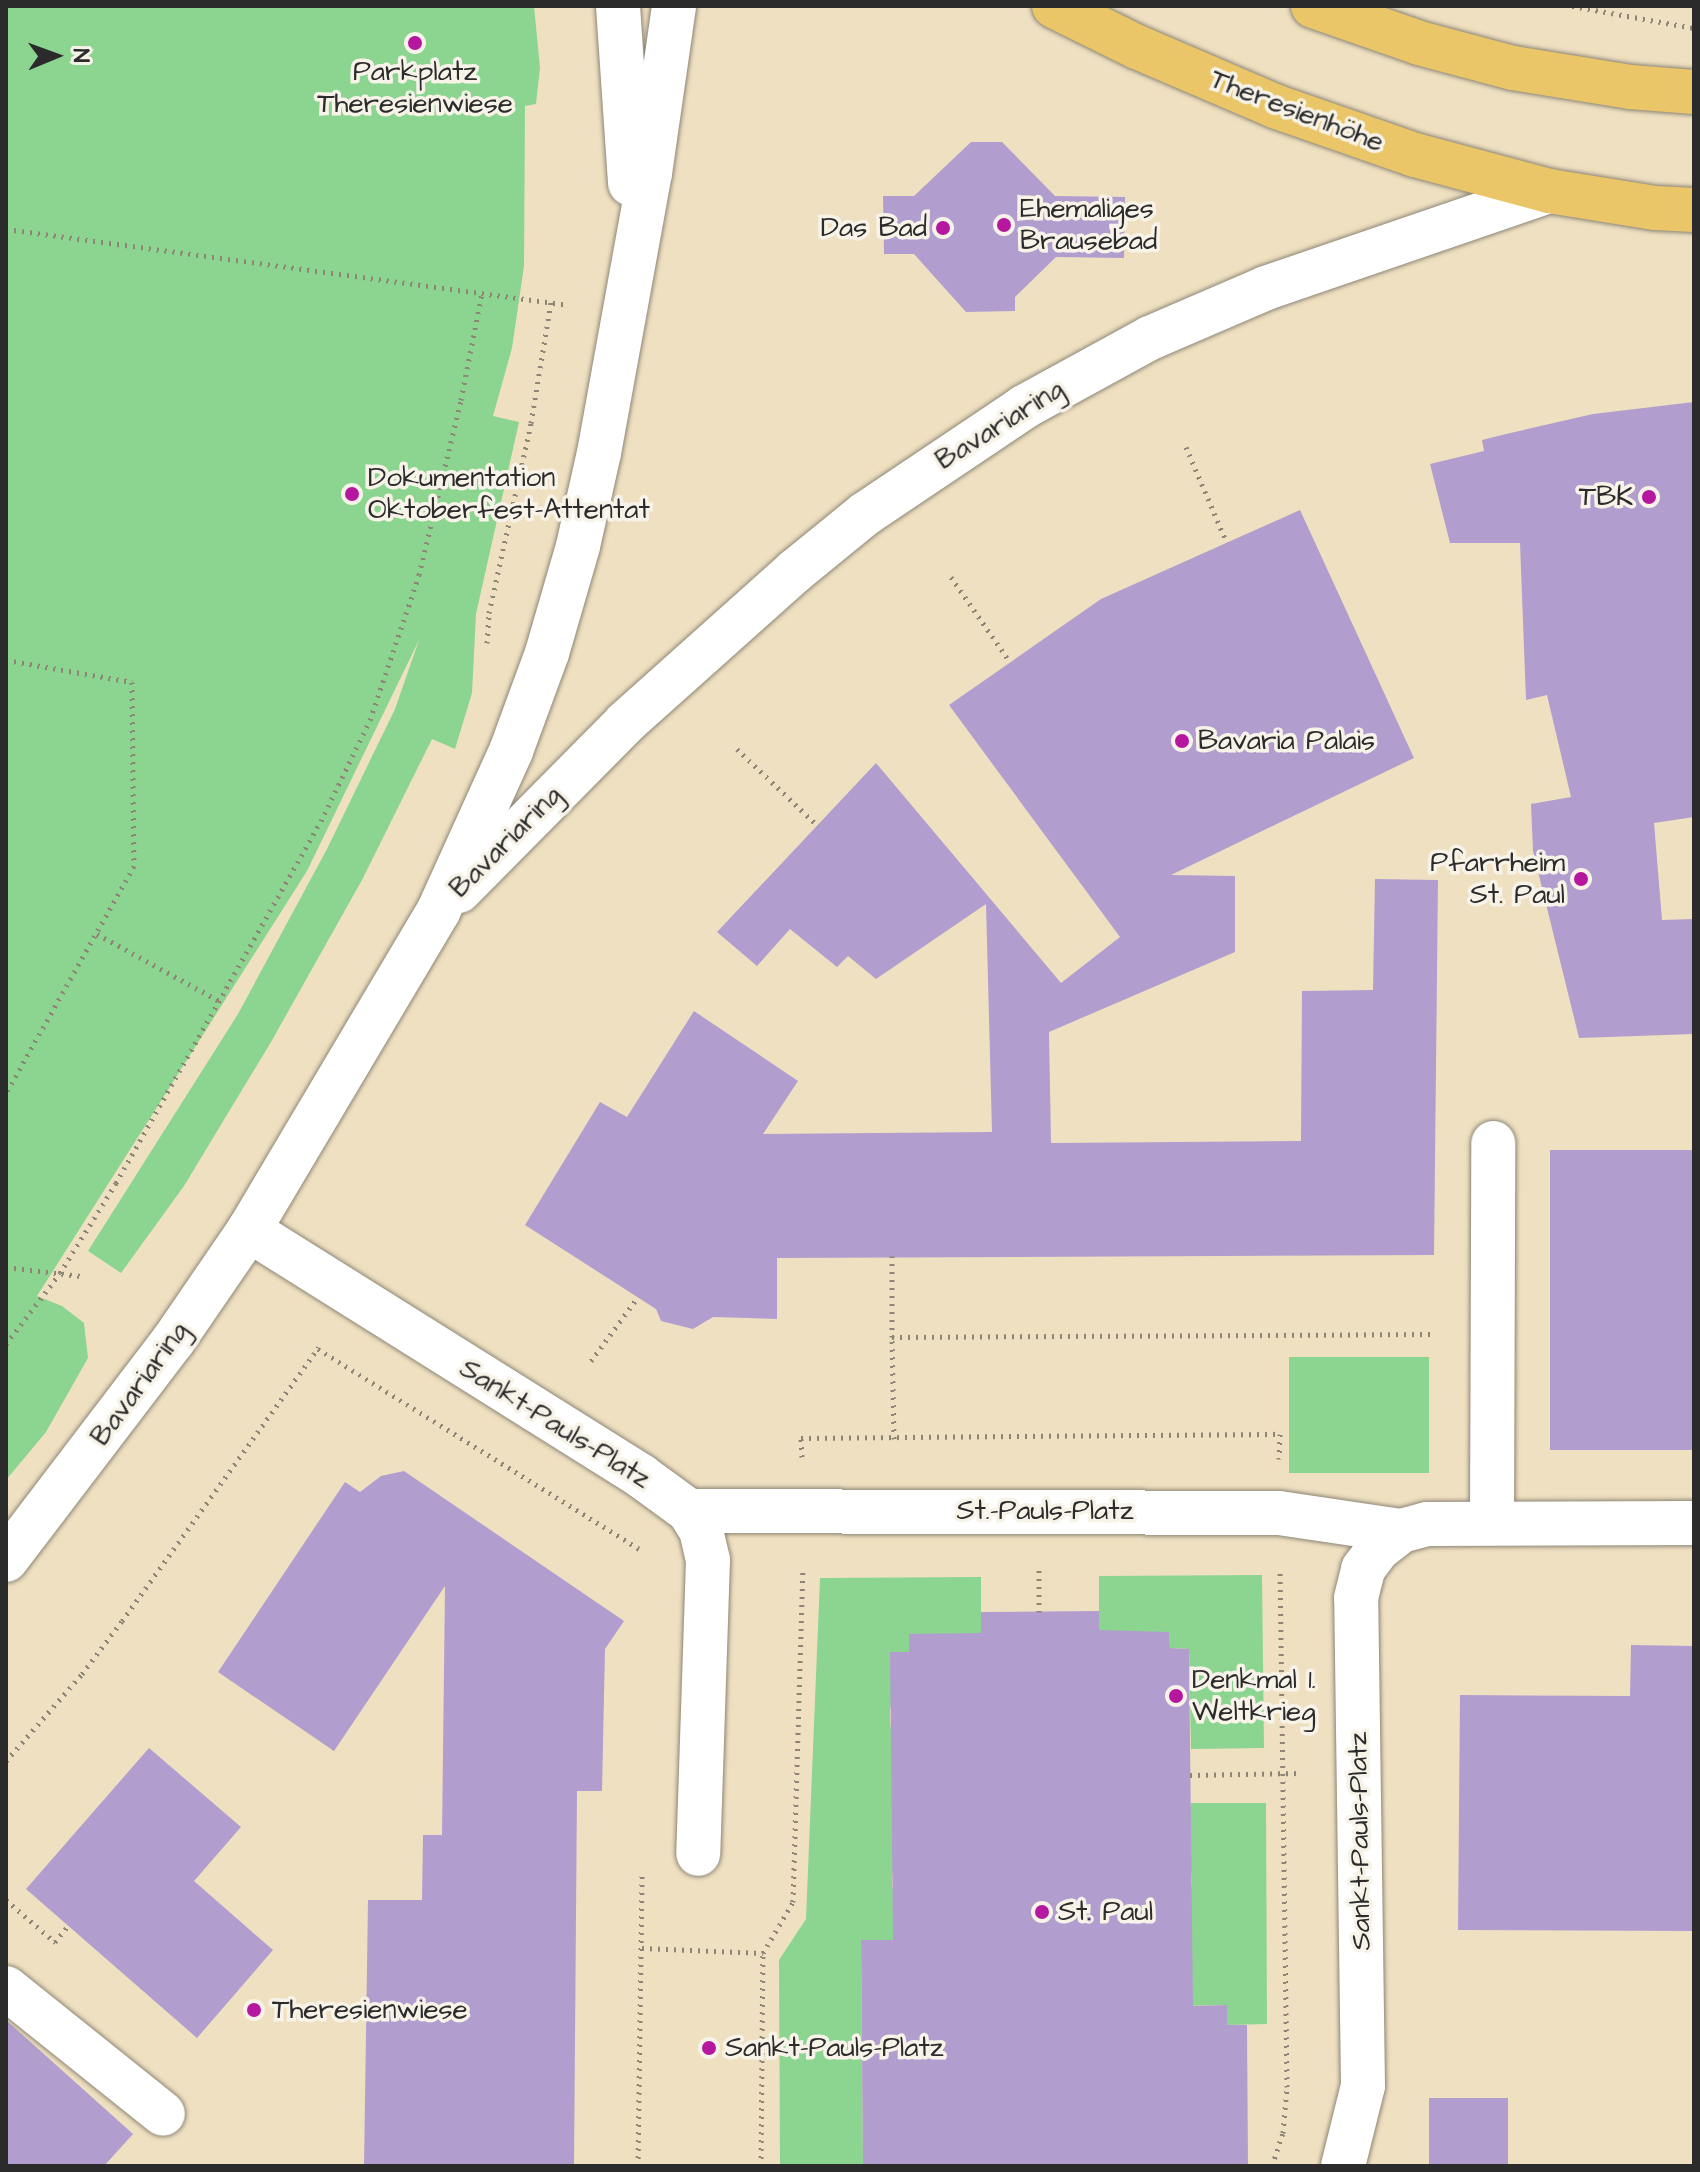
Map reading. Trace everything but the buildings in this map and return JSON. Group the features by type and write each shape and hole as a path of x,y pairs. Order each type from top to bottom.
{"main road":[{"name":"Theresienhöhe","path":"1054,6 1137,47 1277,107 1415,155 1549,191"},
{"path":"1313,6 1419,43 1513,68 1630,87 1694,92"},
{"name":"Bavariaring","path":"1549,191 1655,208 1694,210"}],"street":[{"name":"Bavariaring","path":"618,6 630,182 629,293"},
{"name":"Bavariaring","path":"6,1560 173,1341 249,1230 438,912 511,751 547,653 578,546 629,293 674,6"},
{"name":"Bavariaring","path":"438,912 625,723 742,616 865,514 945,458 1024,407 1150,338 1266,288 1549,191"},
{"path":"1492,1523 1493,1143"},
{"name":"Sankt-Pauls-Platz","path":"249,1230 641,1476 689,1511"},
{"path":"689,1511 701,1530 708,1560 698,1854"},
{"name":"St.-Pauls-Platz","path":"689,1511 1279,1513 1401,1531"},
{"path":"1401,1531 1427,1524 1694,1523"},
{"name":"Sankt-Pauls-Platz","path":"1343,2166 1363,2086 1356,1598 1363,1569 1378,1549 1401,1531"},
{"path":"6,1988 163,2114"}],"path":[{"path":"1572,6 1694,28"},
{"path":"6,229 551,302 629,293"},
{"path":"6,1344 60,1273 221,1002 321,821 370,720 419,575 461,400 482,293"},
{"path":"486,656 489,613 531,423 551,302"},
{"path":"1186,447 1227,543"},
{"path":"951,577 1010,662"},
{"path":"6,660 132,682 134,866 6,1093"},
{"path":"737,749 818,826"},
{"path":"97,934 221,1002"},
{"path":"892,1256 894,1439"},
{"path":"6,1267 80,1276"},
{"path":"6,1761 82,1674 122,1621 318,1349 351,1295"},
{"path":"591,1361 638,1297"},
{"path":"892,1337 1492,1333"},
{"path":"318,1349 650,1556"},
{"path":"761,2166 763,1953 793,1902 801,1438 1280,1434 1287,2087 1283,2133 1272,2166"},
{"path":"1190,1775 1359,1772"},
{"path":"638,2166 642,1865"},
{"path":"6,1900 55,1942 68,1926"},
{"path":"642,1948 763,1953"}],"green space":[{"path":"6,6 534,6 540,68 536,104 525,106 524,266 512,348 493,416 519,422 476,614 472,693 455,749 432,739 362,880 271,1042 184,1186 121,1273 88,1251 238,1014 327,849 395,709 419,640 307,871 37,1296 62,1306 84,1323 88,1358 46,1432 6,1480"},
{"path":"1289,1357 1429,1357 1429,1473 1289,1473"},
{"path":"1262,1575 1264,1748 1191,1749 1189,1649 1170,1648 1169,1632 1099,1632 1099,1576"},
{"path":"981,1577 981,1633 909,1652 890,1652 894,1706 890,1707 890,1722 909,1872 892,1873 892,1887 910,1940 861,1941 863,2166 780,2166 779,1960 806,1919 820,1578"},
{"path":"1191,1803 1266,1803 1267,2024 1227,2025 1227,2005 1176,2006 1192,1883 1191,1870 1175,1870"}],"place":[{"name":"Parkplatz Theresienwiese","path":"415,43"},
{"name":"Ehemaliges Brausebad","path":"1004,225"},
{"name":"Das Bad","path":"943,228"},
{"name":"Dokumentation Oktoberfest-Attentat","path":"352,494"},
{"name":"TBK","path":"1649,497"},
{"name":"Bavaria Palais","path":"1182,741"},
{"name":"Pfarrheim St. Paul","path":"1581,879"},
{"name":"Denkmal 1. Weltkrieg","path":"1176,1696"},
{"name":"St. Paul","path":"1042,1912"},
{"name":"Theresienwiese","path":"254,2010"},
{"name":"Sankt-Pauls-Platz","path":"709,2048"}]}
